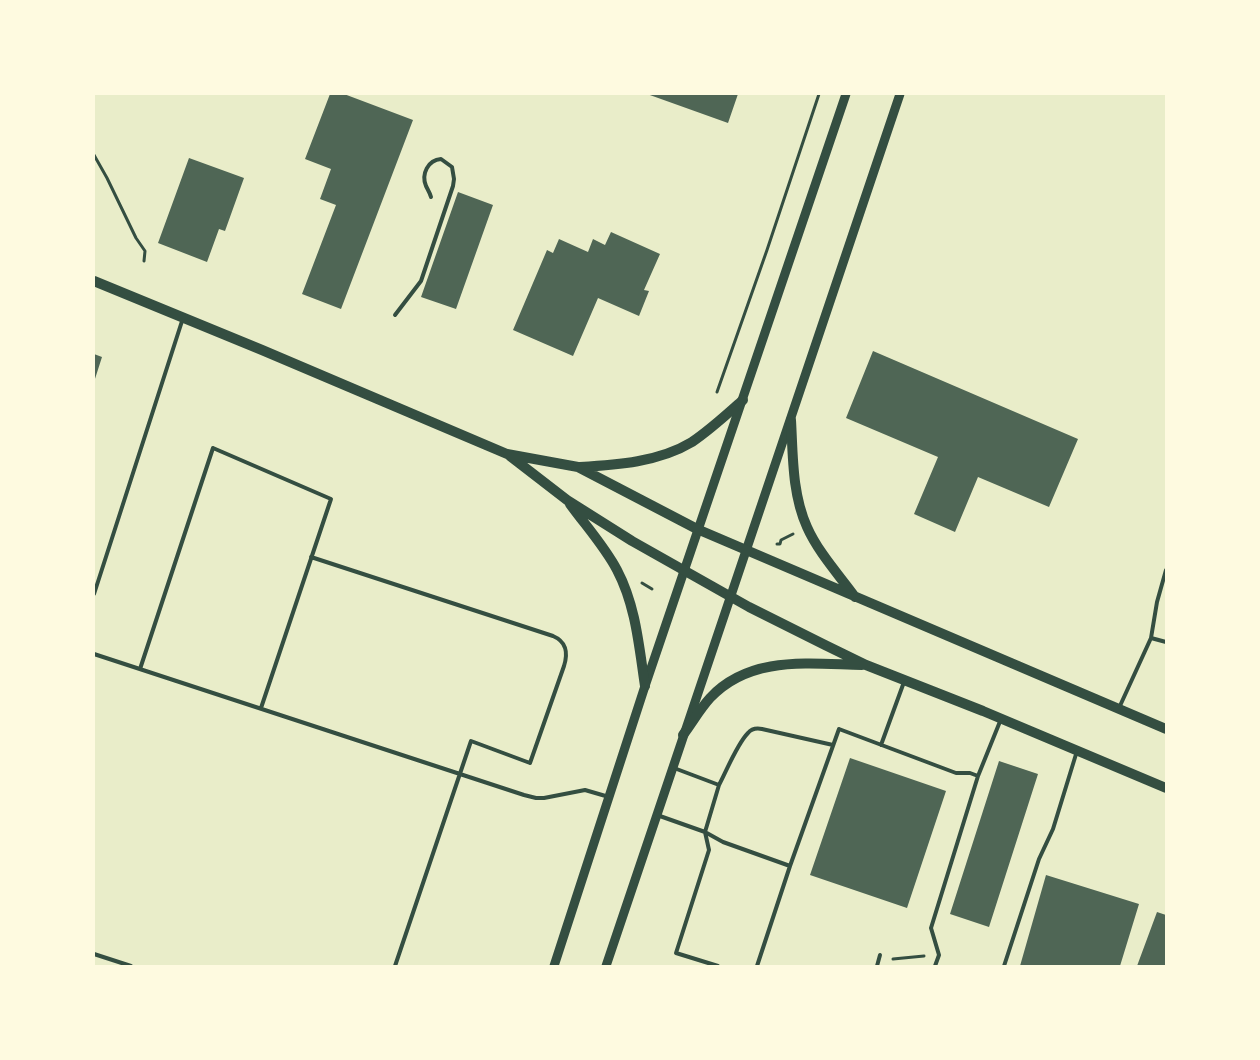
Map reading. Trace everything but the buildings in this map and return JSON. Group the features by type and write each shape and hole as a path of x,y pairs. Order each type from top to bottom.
{"main road":[{"path":"94,281 507,454 578,467 603,466 643,460 679,449 712,428 743,400"},
{"path":"791,420 797,490 805,522 819,547 856,598"},
{"path":"507,454 566,500 632,541 730,596 866,665 1001,718 1166,788"},
{"path":"578,467 697,529 1166,729"},
{"path":"566,500 608,557 624,585 634,620 645,686"},
{"path":"683,735 710,698 730,682 753,670 792,663 866,665"}],"street":[{"path":"554,966 697,529 743,400 846,94"},
{"path":"606,966 900,94"}],"lane":[{"path":"395,315 421,282 453,186 452,167 441,159 430,163 425,174 426,186 431,197"},
{"path":"94,594 184,318"},
{"path":"140,669 213,448 331,499 261,708"},
{"path":"312,557 553,636 558,638 565,646 566,658 564,666 530,762 471,741 395,966"},
{"path":"1119,709 1151,638 1154,614 1166,570"},
{"path":"1151,638 1166,642"},
{"path":"94,654 536,798 585,790 609,797"},
{"path":"881,745 904,680"},
{"path":"935,966 939,955 932,928 978,776 1001,718"},
{"path":"718,966 676,953 709,850 705,832 719,785 743,740 748,732 754,728 833,746"},
{"path":"757,966 790,866 839,730 956,773 970,773 978,776"},
{"path":"1004,966 1039,859 1053,829 1078,751"},
{"path":"672,768 719,785"},
{"path":"657,815 705,832 723,842 790,866"},
{"path":"94,954 131,966"},
{"path":"877,966 880,954"}],"path":[{"path":"717,392 819,94"},
{"path":"94,155 144,251 144,260"},
{"path":"780,541 796,533"},
{"path":"637,580 650,586"},
{"path":"880,954 893,959 939,955"}]}
